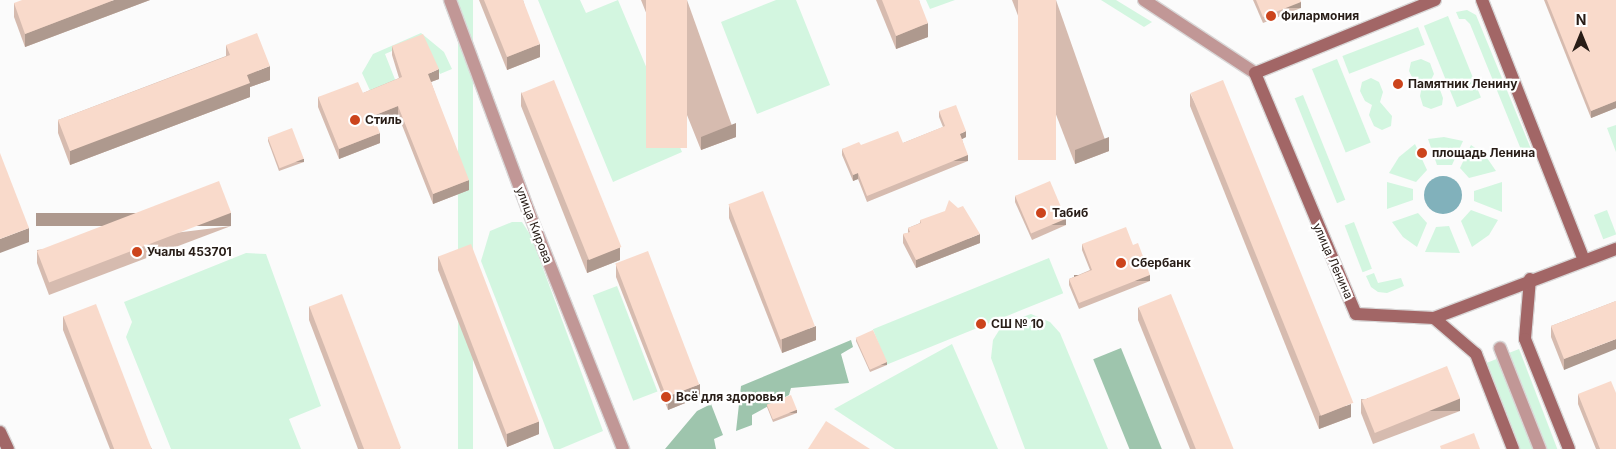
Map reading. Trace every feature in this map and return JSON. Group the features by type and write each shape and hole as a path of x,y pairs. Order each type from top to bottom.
{"main road":[{"path":"1255,73 1435,0"},
{"path":"1482,0 1584,260"},
{"name":"улица Ленина","path":"1255,73 1356,314 1434,318"},
{"path":"1513,449 1476,354 1434,318 1530,279 1616,249"},
{"path":"1530,279 1525,339 1569,449"},
{"path":"0,432 8,449"}],"street":[{"name":"улица Кирова","path":"450,0 528,210 623,449"},
{"path":"1144,0 1255,73"},
{"path":"1500,348 1540,449"}],"green space":[{"path":"458,0 473,0 473,449 458,449"},
{"path":"538,0 580,0 586,13 618,0 682,152 613,182"},
{"path":"776,0 796,0 830,85 757,114 721,22"},
{"path":"926,0 955,0 930,9"},
{"path":"1101,0 1116,0 1152,22 1144,27"},
{"path":"1467,10 1476,15 1531,149 1522,152 1470,24 1465,19 1459,19 1456,12"},
{"path":"1448,16 1481,98 1457,107 1424,26"},
{"path":"1418,27 1425,45 1349,74 1342,56"},
{"path":"421,33 444,52 452,69 440,74 425,41 420,39 385,54 398,87 373,97 362,73 373,54"},
{"path":"1337,59 1371,142 1346,153 1312,69"},
{"path":"1421,59 1430,63 1434,74 1430,82 1439,87 1443,98 1442,105 1431,109 1423,106 1420,96 1422,86 1414,81 1409,71 1411,62"},
{"path":"1371,78 1379,82 1383,92 1380,102 1392,116 1391,126 1382,130 1374,126 1369,115 1372,105 1365,101 1360,91 1362,82"},
{"path":"1303,95 1345,200 1337,203 1295,98"},
{"path":"1616,125 1616,152 1607,128"},
{"path":"1444,137 1463,141 1452,165 1437,165 1428,139"},
{"path":"1415,144 1427,170 1416,182 1389,173 1399,157"},
{"path":"1471,145 1485,155 1496,171 1469,178 1460,168"},
{"path":"1387,182 1413,189 1413,200 1387,209"},
{"path":"1502,182 1502,212 1474,201 1474,191"},
{"path":"1471,210 1498,220 1489,235 1472,247 1461,221"},
{"path":"1607,210 1616,234 1603,239 1594,215"},
{"path":"1418,213 1427,223 1417,247 1403,237 1392,222"},
{"path":"512,222 522,222 531,236 603,431 560,449 554,449 481,261 490,231"},
{"path":"1354,222 1372,269 1363,272 1345,226"},
{"path":"1449,226 1460,253 1425,252 1436,227"},
{"path":"246,253 266,254 321,406 289,419 301,449 171,449 126,337 132,322 124,302"},
{"path":"1049,258 1063,293 887,364 873,329"},
{"path":"1374,273 1378,283 1401,278 1404,286 1387,293 1378,292 1371,287 1366,276"},
{"path":"617,286 657,391 633,401 593,295"},
{"path":"1031,314 1050,322 1060,333 1108,449 1025,449 991,358 993,340 1003,324"},
{"path":"851,340 853,347 841,354 849,383 791,388 789,395 752,415 752,425 736,431 741,386"},
{"path":"952,344 998,449 895,449 834,409"},
{"path":"1121,348 1162,449 1129,449 1093,359"},
{"path":"1519,349 1557,449 1543,449 1507,354"},
{"path":"1499,358 1536,449 1520,449 1485,364"},
{"path":"711,404 723,435 714,439 716,449 665,449 697,411"}],"water":[{"path":"1443,176 1457,181 1462,195 1457,209 1443,214 1429,209 1424,195 1429,181"}],"building":[{"path":"22,0 114,0 25,34 14,3"},
{"path":"484,0 523,0 540,44 507,57"},
{"path":"646,0 687,0 687,148 646,148"},
{"path":"882,0 919,0 928,23 896,36"},
{"path":"1018,0 1056,0 1056,160 1018,160"},
{"path":"1256,0 1300,0 1301,2 1263,17"},
{"path":"1547,0 1616,0 1616,101 1591,111"},
{"path":"257,33 270,66 247,75 250,83 70,151 58,120 230,55 226,45"},
{"path":"423,34 439,69 428,74 469,180 433,194 398,106 373,116 380,133 339,149 318,97 358,82 363,93 402,77 392,46"},
{"path":"554,80 621,247 589,260 522,93"},
{"path":"1223,80 1353,403 1321,416 1191,93"},
{"path":"956,105 966,131 960,134 968,155 867,196 858,173 853,175 842,149 859,142 861,145 898,131 903,143 945,126 939,111"},
{"path":"292,128 304,159 280,168 268,137"},
{"path":"0,153 29,228 0,239"},
{"path":"219,181 231,213 49,283 37,251"},
{"name":"Табиб","path":"1050,181 1066,219 1031,234 1015,196"},
{"path":"763,191 815,326 780,340 728,204"},
{"path":"949,200 958,208 963,206 980,234 916,260 903,234 910,232 908,228 921,223 920,220 945,211"},
{"path":"1126,227 1133,245 1138,243 1150,275 1079,303 1069,279 1092,270 1082,244"},
{"path":"471,244 539,421 506,434 438,257"},
{"path":"648,251 699,385 667,397 615,264"},
{"path":"342,294 401,448 364,449 309,307"},
{"path":"1171,294 1234,449 1196,449 1139,307"},
{"path":"1616,301 1616,339 1564,359 1551,326"},
{"path":"96,304 152,449 114,449 63,317"},
{"path":"873,330 887,362 870,370 856,338"},
{"path":"1447,366 1460,398 1375,433 1362,400"},
{"path":"1611,381 1616,393 1616,449 1600,449 1578,394"},
{"path":"791,395 797,410 773,420 767,405"},
{"path":"826,421 870,449 808,449"},
{"path":"1474,433 1480,449 1441,449 1440,446"}],"place":[{"name":"Филармония","path":"1271,16"},
{"name":"Памятник Ленину","path":"1398,84"},
{"name":"Стиль","path":"355,120"},
{"name":"площадь Ленина","path":"1422,153"},
{"name":"Табиб","path":"1041,213"},
{"name":"Учалы 453701","path":"137,252"},
{"name":"Сбербанк","path":"1121,263"},
{"name":"СШ № 10","path":"981,324"},
{"name":"Всё для здоровья","path":"666,397"}]}
